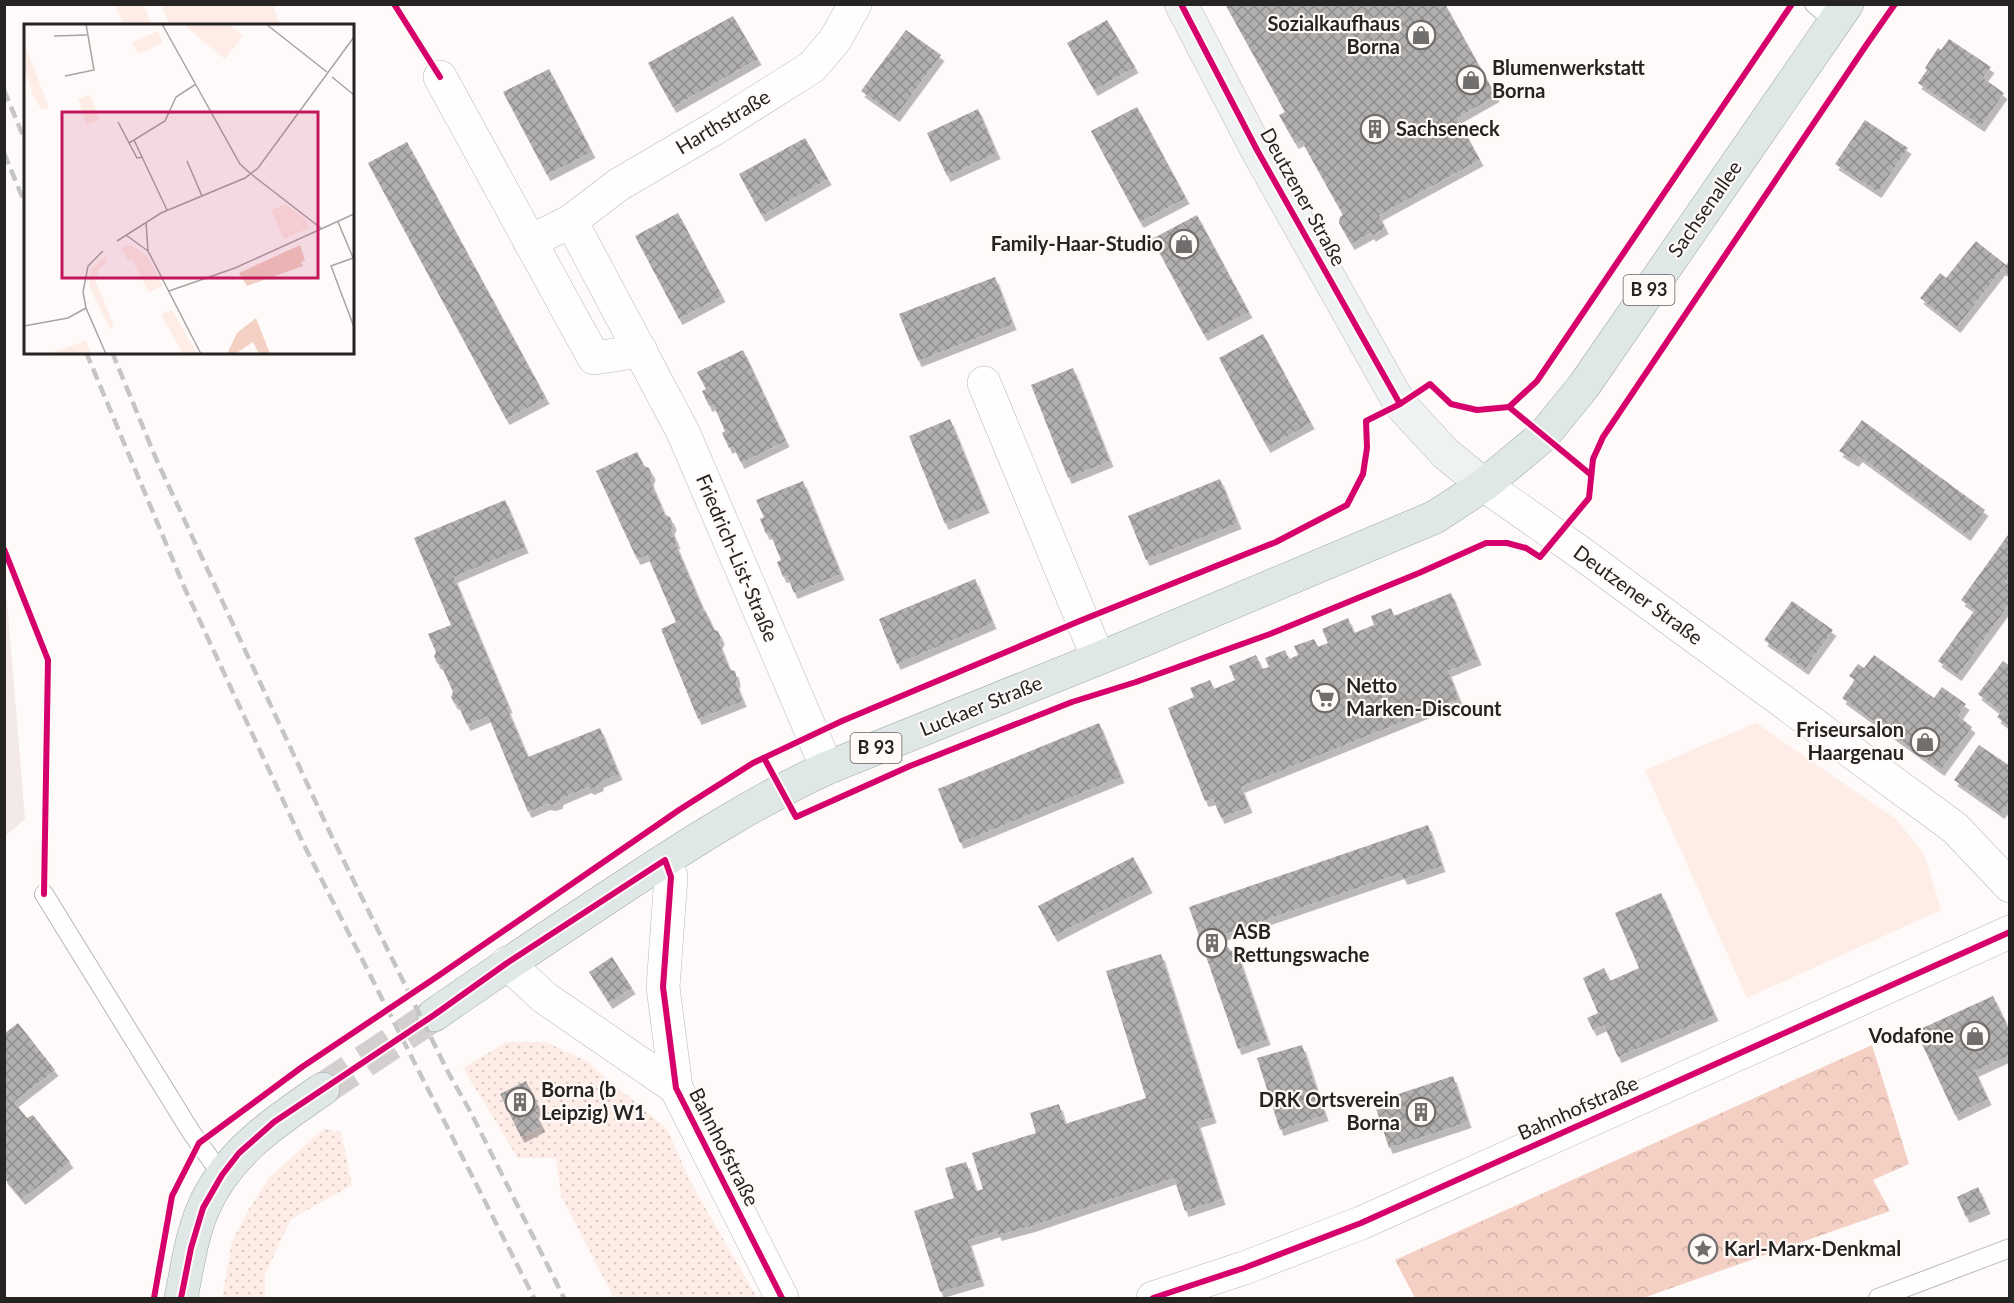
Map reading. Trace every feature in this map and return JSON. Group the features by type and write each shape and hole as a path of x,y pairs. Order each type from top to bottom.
{"main road":[{"name":"Deutzener Straße","path":"1181,4 1257,150 1400,404 1444,453 1484,485"},
{"name":"Sachsenallee","path":"1484,485 1543,436 1583,387 1832,10"},
{"name":"Luckaer Straße","path":"434,1015 507,963 665,860 780,790 827,768 1435,517 1484,485"},
{"path":"181,1299 191,1248 203,1208 222,1175 239,1154 274,1122 323,1089"}],"street":[{"name":"Harthstraße","path":"571,221 618,185 717,127 812,67 835,40 855,4"},
{"path":"440,77 594,358 641,351"},
{"path":"530,242 571,221"},
{"name":"Friedrich-List-Straße","path":"571,221 687,442 827,768"},
{"path":"984,382 1098,658"},
{"name":"Deutzener Straße","path":"1484,485 1566,542 1955,828 2010,886"},
{"name":"Bahnhofstraße","path":"665,860 671,878 663,987 676,1088 782,1299"},
{"name":"Bahnhofstraße","path":"1153,1299 1203,1291 1254,1265 1361,1223 2010,932"},
{"name":"Bahnhofstraße","path":"507,963 545,998 676,1088"}],"lane":[{"path":"44,894 191,1132 222,1175"},
{"path":"1878,1299 2010,1248"}],"shaded area":[{"path":"116,5 144,5 151,24 123,24"},
{"path":"162,5 273,5 280,24 169,24"},
{"path":"4,594 7,602 25,819 5,836"},
{"path":"1756,723 1897,820 1925,856 1941,910 1747,998 1645,770"},
{"path":"507,1042 546,1042 586,1061 667,1129 690,1181 757,1298 614,1298 561,1196 556,1158 518,1158 463,1068"},
{"path":"323,1129 341,1132 352,1185 291,1219 265,1274 265,1298 222,1298 232,1242 249,1209 269,1178"}],"green space":[{"path":"1872,1045 1909,1164 1873,1180 1890,1211 1643,1298 1415,1298 1395,1260"}],"building":[{"name":"Sachseneck","path":"1225,4 1445,4 1496,96 1457,118 1480,160 1379,215 1385,228 1351,244 1339,223 1343,215 1301,140 1295,143 1279,115 1285,112"},
{"path":"733,16 758,59 673,107 648,63"},
{"path":"1107,20 1135,67 1094,90 1067,43"},
{"path":"906,30 941,55 896,116 861,91"},
{"path":"1949,39 1991,67 1983,78 2004,93 1981,126 1918,83 1938,48 1941,50"},
{"path":"549,69 592,152 547,175 503,92"},
{"path":"1137,107 1186,198 1140,222 1091,131"},
{"path":"978,109 997,153 947,176 927,133"},
{"path":"1865,120 1908,148 1878,192 1835,164"},
{"path":"805,138 828,179 762,216 739,174"},
{"path":"407,142 546,398 506,419 368,163"},
{"path":"678,213 722,296 679,319 635,236"},
{"path":"1197,215 1249,312 1204,335 1152,239"},
{"path":"1976,241 2006,265 2010,260 2010,275 2002,269 1957,327 1920,298 1940,273 1946,278"},
{"path":"995,277 1013,324 918,361 899,314"},
{"path":"1263,334 1311,423 1267,447 1219,358"},
{"path":"743,350 786,441 741,463 733,446 729,448 722,433 725,431 713,404 709,406 702,391 706,389 697,372"},
{"path":"1073,368 1110,461 1068,478 1031,385"},
{"path":"950,419 986,507 945,524 909,436"},
{"path":"1862,420 1985,510 1967,535 1859,456 1855,461 1839,451"},
{"path":"637,452 644,466 649,468 652,474 650,480 665,515 670,517 673,524 671,529 677,543 675,543 704,611 714,630 718,631 721,638 719,643 730,670 735,671 736,683 743,701 698,719 661,629 676,622 647,555 637,559 596,471"},
{"path":"1220,479 1238,523 1146,560 1128,516"},
{"path":"803,481 841,574 794,593 787,576 783,577 777,562 781,560 770,533 766,534 760,519 764,517 756,500"},
{"path":"505,500 525,547 454,577 509,707 507,708 528,757 600,728 619,774 600,782 600,785 591,789 588,787 560,799 559,803 547,804 528,812 488,716 467,725 458,705 451,697 453,692 441,665 437,663 434,656 436,652 428,634 451,625 414,538"},
{"path":"2008,535 2010,536 2010,575 2005,582 2010,585 2010,603 1958,675 1938,661 1975,610 1961,600"},
{"path":"975,579 993,623 897,664 879,619"},
{"path":"1451,593 1478,659 1448,671 1459,699 1241,787 1249,807 1221,818 1213,799 1205,801 1168,708 1194,697 1190,688 1210,680 1214,689 1235,680 1229,666 1256,655 1262,669 1269,667 1265,658 1285,650 1289,659 1298,655 1294,646 1314,639 1318,647 1328,643 1322,629 1348,618 1354,633 1374,625 1371,616 1391,608 1394,616"},
{"path":"1792,601 1833,630 1805,669 1764,640"},
{"path":"1874,655 1934,698 1942,687 1966,704 1958,716 1972,727 1941,770 1842,698 1855,680 1849,676 1858,664 1864,668"},
{"path":"2003,661 2010,666 2010,727 1997,717 2001,712 1978,694"},
{"path":"1099,723 1121,777 960,843 938,789"},
{"path":"1979,745 2010,766 2010,801 2001,813 1954,780"},
{"name":"ASB Rettungswache","path":"1428,825 1442,866 1404,879 1401,873 1219,936 1231,951 1236,950 1267,1039 1238,1049 1189,907"},
{"path":"1133,857 1149,887 1054,936 1038,906"},
{"path":"1661,893 1715,1015 1618,1057 1604,1025 1593,1030 1587,1018 1598,1013 1583,978 1604,968 1610,981 1639,968 1615,913"},
{"path":"1161,954 1213,1117 1197,1122 1222,1199 1185,1211 1174,1178 1032,1226 998,1235 997,1231 968,1240 981,1280 940,1292 914,1211 954,1198 945,1168 966,1162 976,1191 983,1189 972,1153 1036,1133 1030,1113 1059,1104 1065,1124 1146,1098 1106,971"},
{"path":"612,957 632,988 609,1003 589,972"},
{"path":"1993,996 2010,1031 2010,1055 1975,1071 1988,1099 1955,1115 1916,1031"},
{"path":"18,1023 55,1070 14,1102 27,1118 33,1115 70,1162 22,1199 4,1178 4,1034"},
{"path":"1302,1045 1325,1115 1280,1130 1257,1058"},
{"name":"DRK Ortsverein Borna","path":"1453,1076 1468,1122 1389,1148 1374,1102"},
{"name":"Borna (b Leipzig) W1","path":"526,1081 540,1110 535,1112 542,1126 521,1137 500,1094"},
{"path":"1978,1187 1987,1208 1966,1217 1957,1197"}],"tunnel":[{"path":"323,1089 434,1015"}],"railway":[{"path":"4,90 24,138"},
{"path":"4,153 24,201"},
{"path":"87,354 185,589 302,841 534,1298"},
{"path":"113,354 157,461 332,837 448,1072 564,1298"}],"cycle path":[{"path":"394,4 440,77"},
{"path":"1181,4 1257,150 1400,404"},
{"path":"154,1298 172,1196 199,1143 302,1067 679,810 753,763 842,721 1082,620 1276,542 1347,505 1363,474 1367,448 1366,421 1400,404 1430,384 1451,404 1477,410 1509,407 1537,381 1792,4"},
{"path":"764,758 796,817 910,766 1072,702 1136,682 1270,634 1486,543 1507,543 1526,548 1540,557 1589,498 1593,459 1603,437 1895,4"},
{"path":"1509,407 1590,474"},
{"path":"4,549 48,660 44,894"},
{"path":"181,1298 191,1248 203,1208 222,1175 239,1153 274,1122 434,1015 507,963 665,860 671,877 663,987 676,1088 782,1298"},
{"path":"1153,1298 1244,1268 1361,1223 2010,932"}],"place":[{"name":"Sozialkaufhaus Borna","path":"1421,35"},
{"name":"Blumenwerkstatt Borna","path":"1471,80"},
{"name":"Sachseneck","path":"1375,129"},
{"name":"Family-Haar-Studio","path":"1184,244"},
{"name":"Netto Marken-Discount","path":"1325,698"},
{"name":"Friseursalon Haargenau","path":"1925,742"},
{"name":"ASB Rettungswache","path":"1212,943"},
{"name":"Vodafone","path":"1975,1036"},
{"name":"Borna (b Leipzig) W1","path":"520,1102"},
{"name":"DRK Ortsverein Borna","path":"1421,1112"},
{"name":"Karl-Marx-Denkmal","path":"1703,1249"}]}
